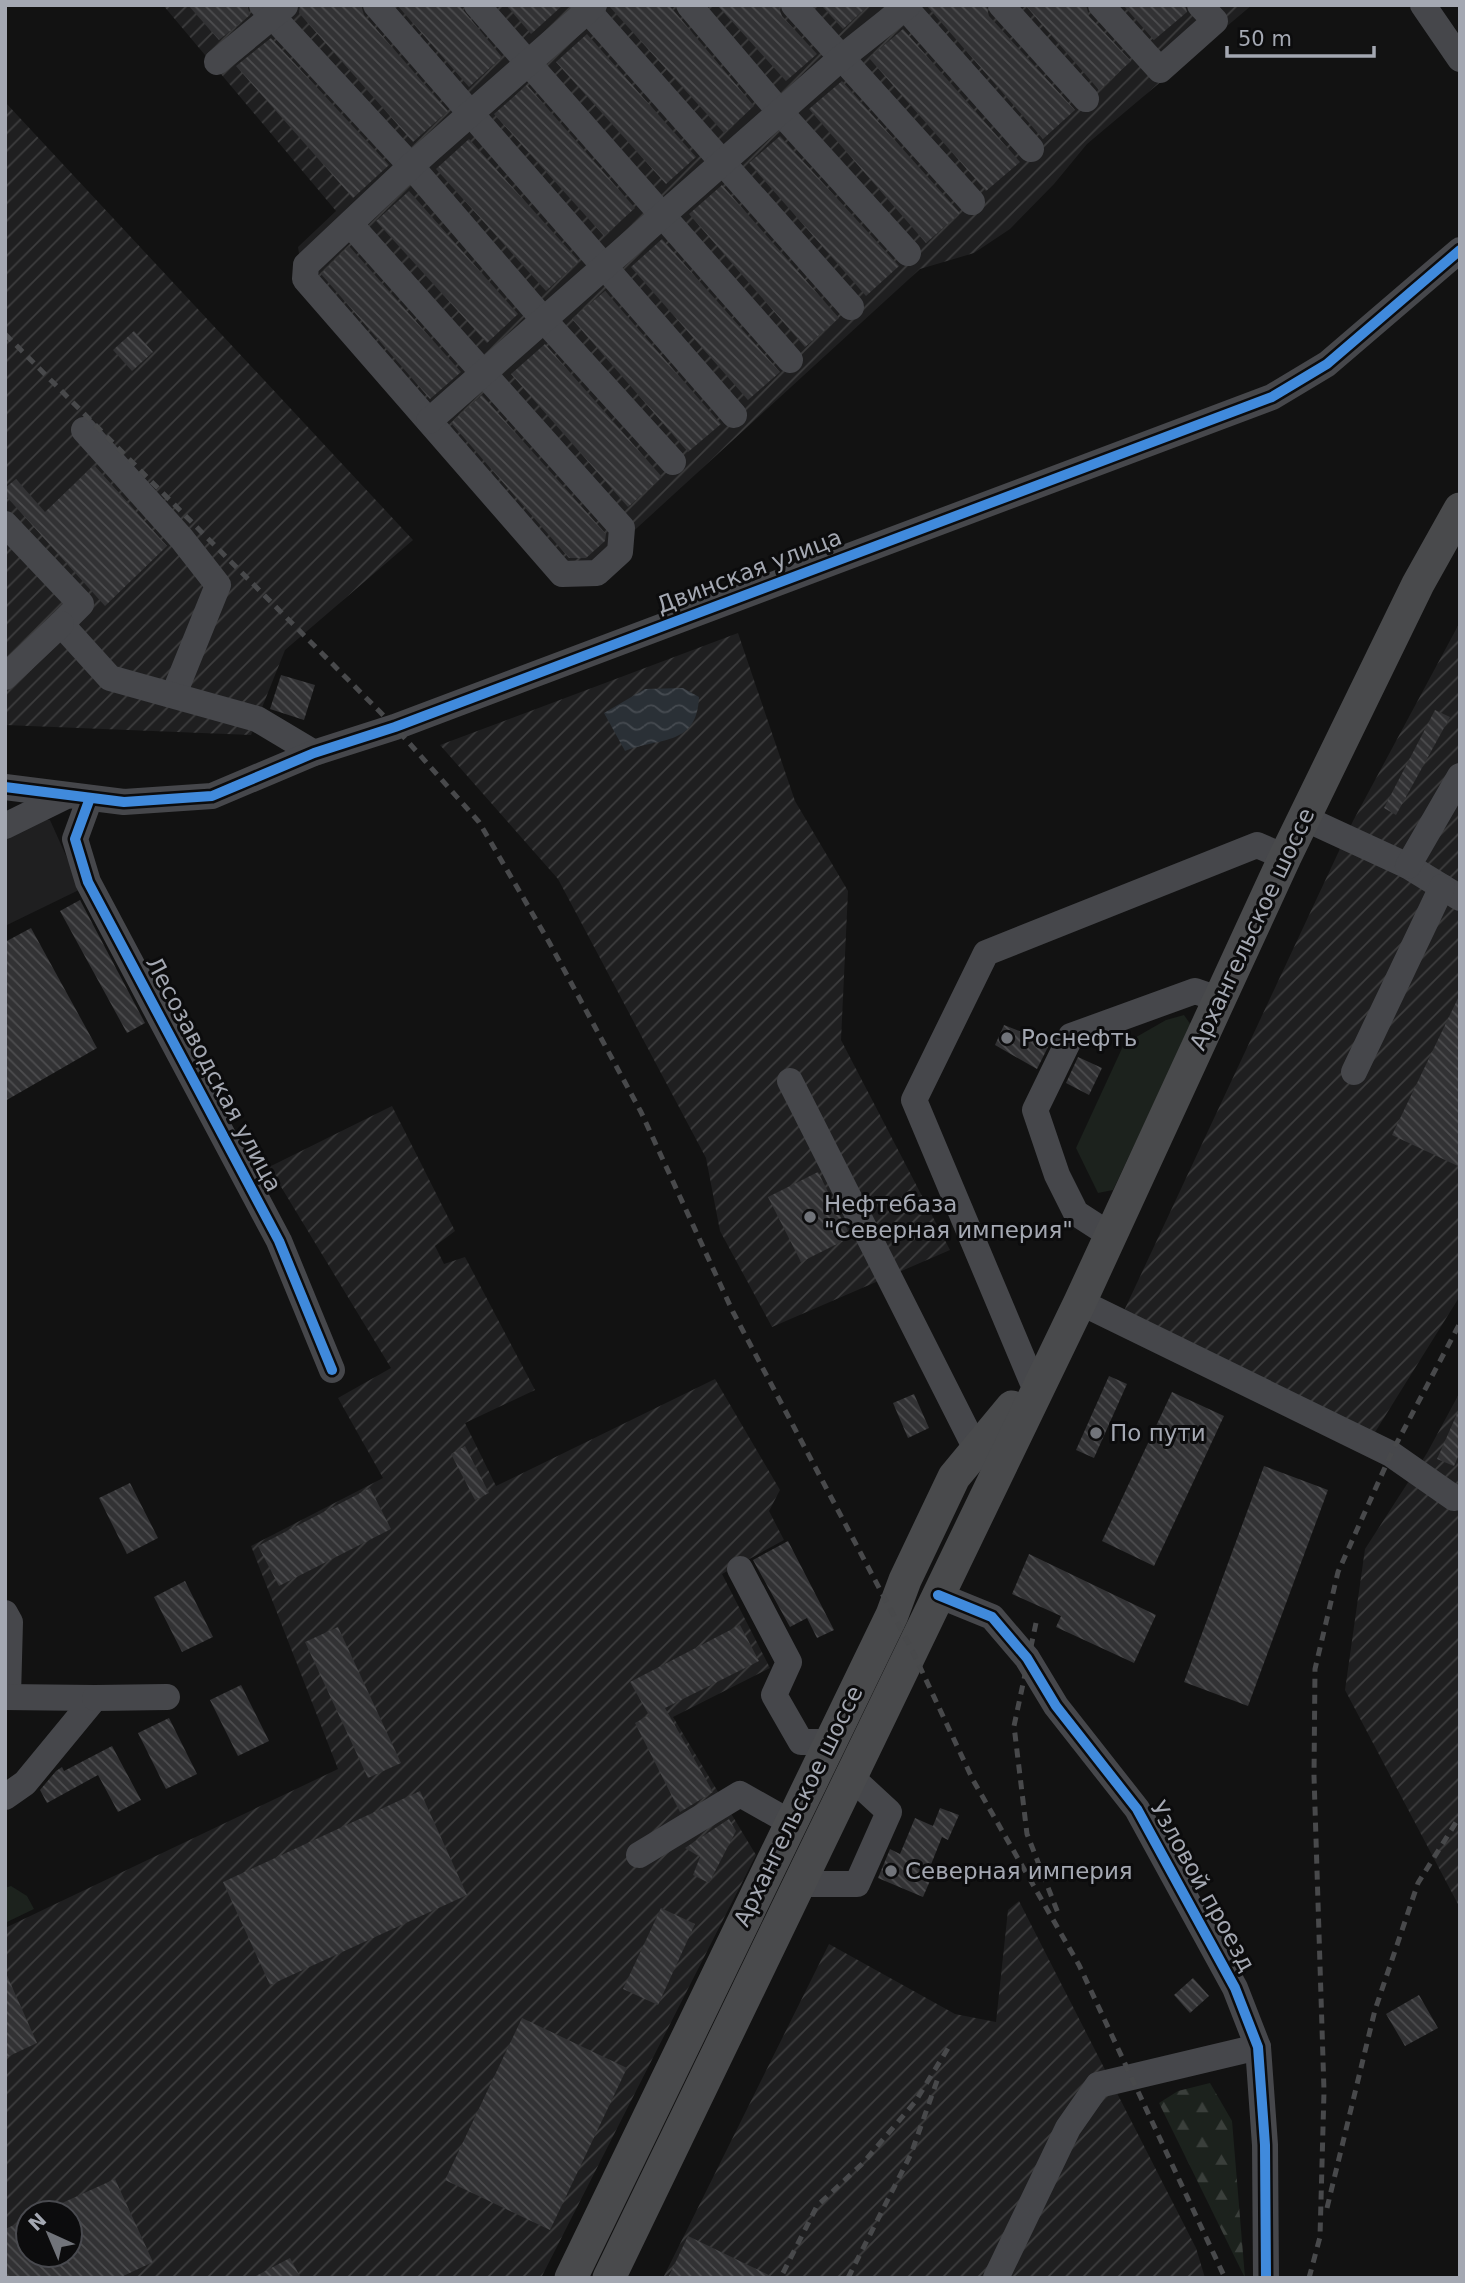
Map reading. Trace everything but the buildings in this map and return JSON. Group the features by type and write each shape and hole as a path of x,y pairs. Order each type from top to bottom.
{"main road":[{"name":"Архангельское шоссе","path":"570,2278 891,1615 954,1478 978,1464 1054,1353 1080,1302 1284,857 1419,584 1460,509"},
{"name":"Архангельское шоссе","path":"609,2278 938,1595 978,1464 1032,1381 1054,1353"},
{"path":"905,1580 938,1595"},
{"path":"823,1752 850,1776"},
{"path":"766,1869 799,1884"}],"street":[{"path":"376,5 734,415"},
{"path":"477,5 790,360"},
{"path":"689,5 780,112 908,253"},
{"path":"794,5 839,59 971,202"},
{"path":"1001,5 1086,99"},
{"path":"1101,5 1160,70 1216,11"},
{"path":"1423,5 1460,59"},
{"path":"429,421 839,59 905,6 1031,149"},
{"path":"350,224 622,528 620,552 597,573 562,574 305,279 306,265 411,166 588,7 851,307"},
{"path":"217,62 274,9 543,319 673,462"},
{"name":"Двинская улица","path":"5,787 124,803 212,796 314,753 395,727 1272,397 1327,364 1460,250"},
{"path":"84,430 182,539 218,585 174,694"},
{"path":"5,524 81,604 5,677"},
{"path":"61,624 110,678 257,719 314,753"},
{"path":"1408,866 1460,776"},
{"path":"5,826 78,797"},
{"name":"Лесозаводская улица","path":"78,797 75,839 88,882 279,1241 332,1370"},
{"path":"1304,818 1408,866 1451,893 1354,1072"},
{"path":"1032,1381 914,1100 986,953 1257,845 1284,857"},
{"path":"1110,1235 1076,1213 1057,1175 1035,1110 1072,1036 1195,991 1219,999"},
{"path":"790,1081 978,1464"},
{"path":"1080,1302 1391,1454 1454,1498 1460,1497"},
{"path":"740,1569 789,1662 774,1695 802,1742 823,1752"},
{"name":"Узловой проезд","path":"938,1595 992,1617 1027,1658 1056,1706 1136,1809 1236,1988 1258,2048 1265,2145 1266,2278"},
{"path":"5,1613 10,1622 7,1697 167,1697"},
{"path":"5,1797 25,1783 95,1698"},
{"path":"799,1884 857,1884 888,1812 850,1776"},
{"path":"639,1855 740,1794 786,1820"},
{"path":"996,2278 1068,2128 1098,2085 1258,2048"}],"shaded area":[{"path":"163,5 1252,5 1087,144 1054,184 1010,229 974,253 920,269 579,581 304,285 298,247 336,211"},
{"path":"5,102 413,540 285,650 251,735 5,725"},
{"path":"1460,622 1460,1296 1372,1437 1122,1315 1353,821"},
{"path":"738,633 795,801 848,891 841,1040 950,1250 772,1327 720,1231 706,1158 558,879 440,745"},
{"path":"5,812 50,820 81,889 5,926"},
{"path":"392,1106 455,1231 435,1246 444,1264 465,1257 535,1390 465,1423 496,1486 715,1379 780,1490 769,1511 784,1540 722,1574 770,1668 673,1717 756,1855 541,2278 5,2278 5,1928 338,1769 251,1546 383,1478 338,1398 391,1368 269,1167"},
{"path":"1460,1392 1460,1908 1345,1690 1365,1549 1427,1453"},
{"path":"1019,1901 1196,2248 1205,2278 663,2278 829,1944 955,2014 996,2022 1008,1910"}],"green space":[{"path":"1184,1015 1191,1025 1113,1190 1098,1193 1076,1148 1124,1044 1166,1020"},
{"path":"11,1886 27,1896 34,1909 5,1923 5,1888"},
{"path":"1210,2083 1232,2121 1245,2278 1159,2103 1178,2091"}],"water":[{"path":"683,688 699,697 692,724 675,737 625,751 604,713 645,689"}],"railway":[{"path":"5,334 395,727 479,822 549,942 641,1112 733,1312 912,1650 973,1780 1079,1965 1225,2278"},
{"path":"1309,2278 1320,2237 1324,2091 1314,1776 1315,1669 1338,1572 1391,1454 1460,1323"},
{"path":"1036,1623 1014,1726 1027,1834 1058,1913"},
{"path":"1327,2208 1375,2010 1418,1883 1460,1816"},
{"path":"783,2273 817,2206 863,2163 915,2102 950,2045"},
{"path":"848,2278 911,2154 938,2078"}],"cycle path":[{"path":"5,787 124,802 212,796 314,753 395,727 1272,397 1327,364 1460,250"},
{"path":"90,798 75,839 88,882 279,1241 332,1370"},
{"path":"938,1595 992,1617 1027,1658 1056,1706 1137,1809 1235,1988 1258,2047 1265,2145 1266,2278"}],"place":[{"name":"Роснефть","path":"1007,1038"},
{"name":"Нефтебаза \"Северная империя\"","path":"810,1217"},
{"name":"По пути","path":"1096,1433"},
{"name":"Северная империя","path":"891,1871"}]}
